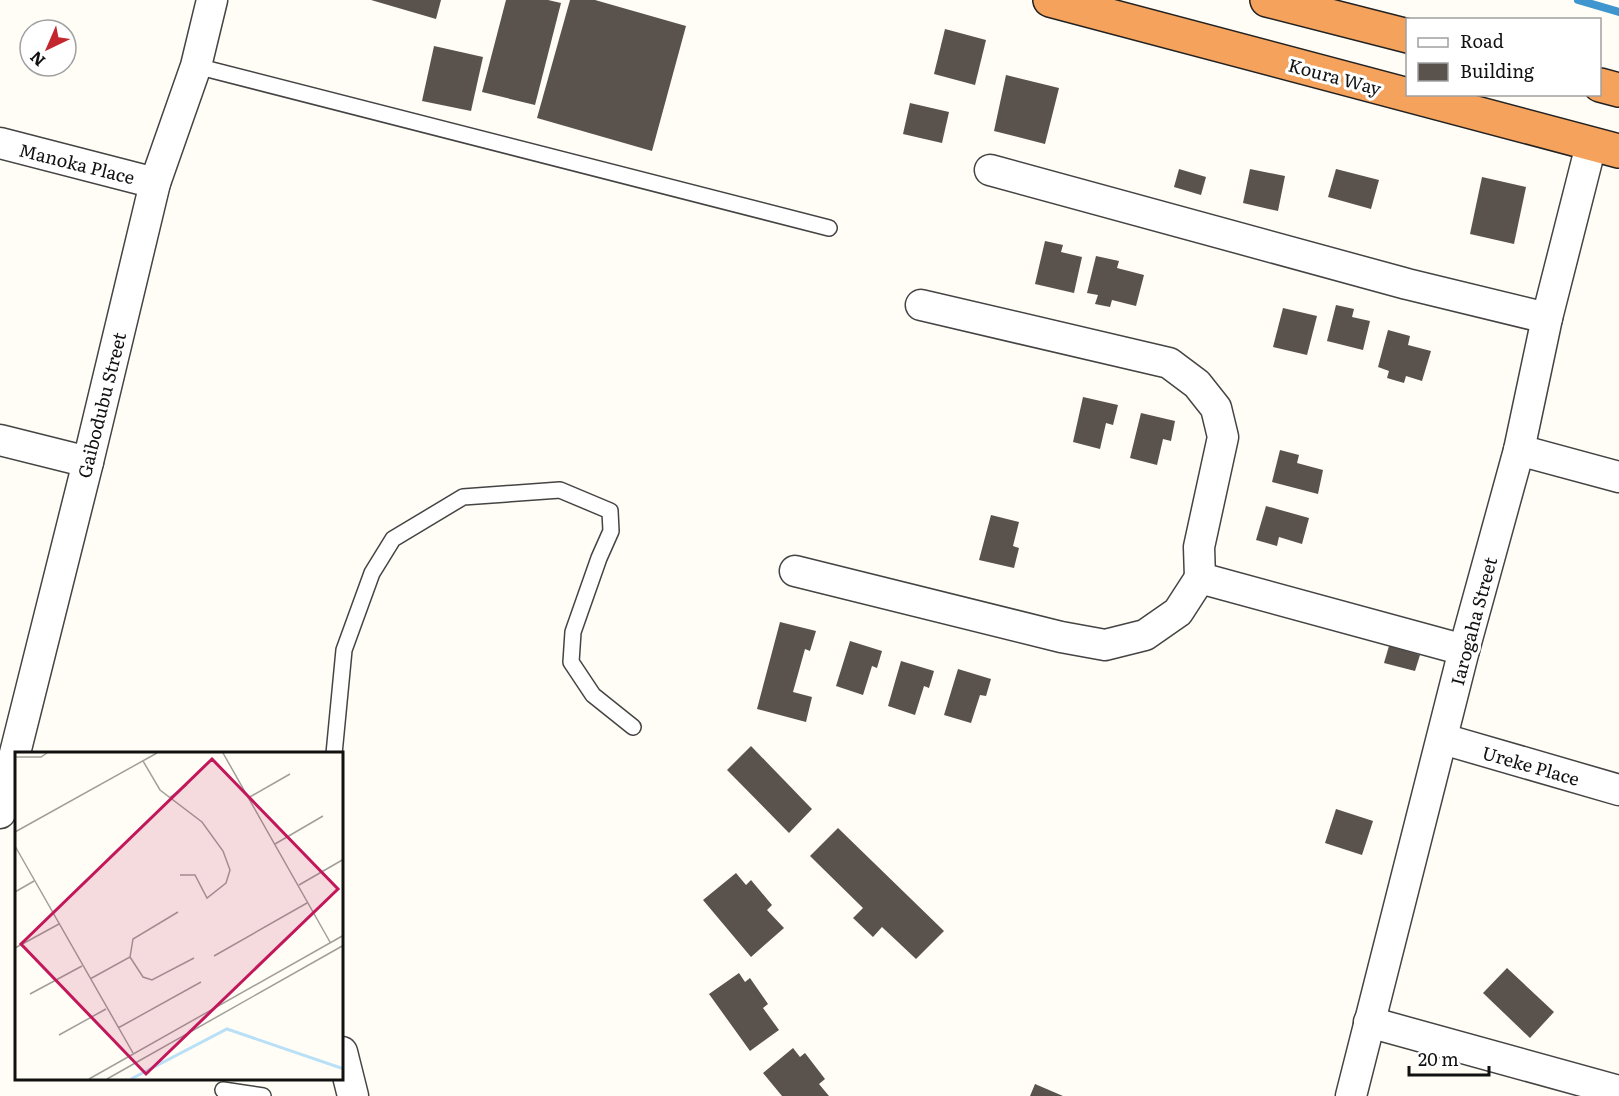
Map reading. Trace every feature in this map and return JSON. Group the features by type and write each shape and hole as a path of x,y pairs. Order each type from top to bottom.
{"highway":[{"name":"Koura Way","path":"1050,0 1406,95"},
{"path":"1267,0 1406,36"},
{"path":"1601,86 1619,90"},
{"name":"Koura Way","path":"1410,96 1605,148"}],"street":[{"name":"Gaibodubu Street","path":"0,813 5,776 88,462 155,183 196,66 212,0"},
{"name":"Manoka Place","path":"0,143 155,183"},
{"name":"Iarogaha Street","path":"1351,1096 1464,650 1519,450 1547,318 1605,148"},
{"path":"990,170 1407,284 1547,318"},
{"path":"795,571 1061,637 1105,645 1145,635 1170,618 1178,612 1200,578 1199,547 1223,437 1216,408 1197,384 1169,363 921,305"},
{"path":"0,440 88,462"},
{"path":"1519,450 1619,477"},
{"path":"1200,578 1464,650"},
{"name":"Ureke Place","path":"1443,739 1619,790"},
{"path":"1370,1022 1619,1091"},
{"path":"344,1060 353,1096"}],"lane":[{"path":"196,66 829,228"},
{"path":"334,752 344,650 372,573 393,539 463,497 560,490 610,511 611,531 573,632 571,662 593,696 633,727"},
{"path":"223,1090 263,1096"}],"building":[{"path":"371,0 441,0 436,19"},
{"path":"506,0 548,0 561,3 535,105 482,92"},
{"path":"570,0 595,0 686,26 652,151 537,118"},
{"path":"945,29 986,40 975,85 934,74"},
{"path":"434,46 483,57 471,111 422,101"},
{"path":"1006,75 1059,88 1045,144 994,131"},
{"path":"910,103 949,112 942,143 903,134"},
{"path":"1179,169 1206,177 1201,195 1174,187"},
{"path":"1250,169 1285,176 1278,211 1243,203"},
{"path":"1336,169 1379,180 1371,209 1328,197"},
{"path":"1482,177 1526,187 1514,244 1470,234"},
{"path":"1045,241 1063,245 1061,252 1082,257 1074,293 1035,284"},
{"path":"1096,256 1119,261 1117,268 1144,275 1136,306 1112,300 1110,307 1095,304 1098,295 1087,293"},
{"path":"1336,305 1354,309 1352,317 1370,321 1363,350 1327,341"},
{"path":"1283,308 1317,316 1307,355 1273,347"},
{"path":"1388,330 1410,336 1408,345 1431,351 1422,381 1406,376 1404,383 1387,378 1389,371 1378,367"},
{"path":"1083,397 1118,405 1113,425 1106,423 1100,449 1073,442"},
{"path":"1141,413 1175,421 1171,441 1163,439 1157,465 1130,458"},
{"path":"1280,450 1299,455 1297,463 1323,470 1318,494 1272,482"},
{"path":"1266,506 1309,518 1302,544 1279,537 1277,546 1256,540"},
{"path":"991,515 1019,522 1013,546 1019,548 1014,568 979,560"},
{"path":"780,622 816,631 810,651 805,649 793,692 812,697 806,722 757,709"},
{"path":"850,641 882,651 877,668 872,666 863,695 836,686"},
{"path":"1389,646 1420,655 1415,671 1384,663"},
{"path":"901,661 934,671 929,688 924,686 915,715 888,706"},
{"path":"958,669 991,679 986,696 980,695 971,723 944,715"},
{"path":"751,746 812,809 789,833 727,770"},
{"path":"1336,809 1373,821 1362,855 1325,843"},
{"path":"838,828 944,931 916,959 882,927 873,937 853,918 863,908 810,856"},
{"path":"736,873 746,885 751,880 772,905 767,910 784,928 751,957 703,900"},
{"path":"1507,968 1554,1012 1530,1038 1483,993"},
{"path":"739,973 745,982 750,978 768,1004 763,1008 779,1030 750,1051 709,994"},
{"path":"793,1048 800,1057 805,1053 825,1079 819,1084 829,1096 782,1096 763,1073"},
{"path":"1035,1084 1063,1096 1030,1096"}],"waterway":[{"path":"1578,0 1619,12"}]}
